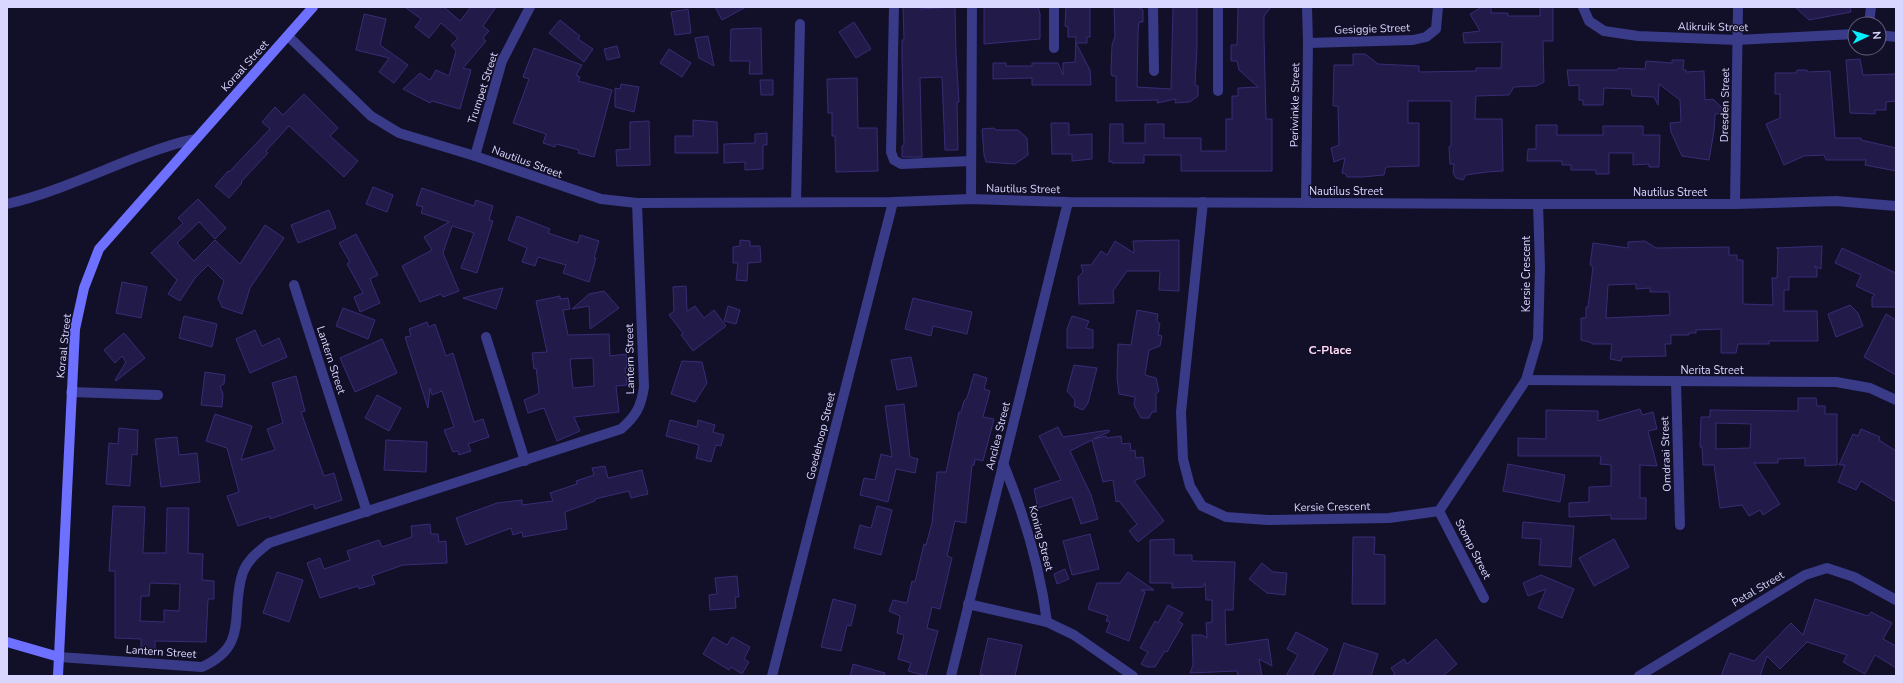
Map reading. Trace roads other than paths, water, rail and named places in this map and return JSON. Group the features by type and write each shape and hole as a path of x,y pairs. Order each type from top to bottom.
{"street":[{"name":"Koraal Street","path":"58,676 75,329 84,288 99,249 313,7"},
{"name":"Trumpet Street","path":"475,156 502,61 530,7"},
{"path":"894,7 891,152 894,160 901,164 971,161"},
{"path":"971,200 972,7"},
{"path":"1054,7 1054,48"},
{"path":"1153,7 1154,71"},
{"path":"1218,7 1218,91"},
{"name":"Periwinkle Street","path":"1306,203 1307,7"},
{"name":"Gesiggie Street","path":"1308,43 1413,40 1426,37 1436,29 1438,7"},
{"name":"Alikruik Street","path":"1583,7 1589,21 1604,31 1638,36 1737,40 1847,34"},
{"name":"Dresden Street","path":"1736,204 1738,7"},
{"path":"796,202 800,24"},
{"name":"Nautilus Street","path":"288,36 371,116 399,133 475,156 601,200 637,203 893,202 971,200 1068,202 1538,204 1736,204 1836,201 1896,206"},
{"path":"7,204 75,181 177,142 196,139"},
{"name":"Goedehoop Street","path":"772,676 893,202"},
{"name":"Ancilea Street","path":"951,676 1068,202"},
{"name":"Kersie Crescent","path":"1203,202 1181,412 1183,459 1190,486 1202,506 1226,518 1268,520 1389,518 1440,511 1526,380 1538,339 1540,267 1538,204"},
{"name":"Lantern Street","path":"59,657 202,667 217,660 228,648 235,631 243,572 251,558 269,543 621,429 632,419 642,403 644,387 637,203"},
{"name":"Lantern Street","path":"294,285 367,512"},
{"path":"486,337 525,461"},
{"name":"Nerita Street","path":"1526,380 1836,382 1870,388 1896,400"},
{"name":"Omdraai Street","path":"1676,382 1680,525"},
{"path":"71,392 158,395"},
{"name":"Koning Street","path":"1003,463 1019,502 1043,596 1047,622"},
{"name":"Stomp Street","path":"1440,511 1484,598"},
{"name":"Petal Street","path":"1640,676 1805,575 1826,568 1854,576 1896,600"},
{"path":"968,604 1047,622 1074,635 1133,676"},
{"path":"7,642 59,657"}],"district":[{"name":"C-Place","path":"1330,350"}]}
